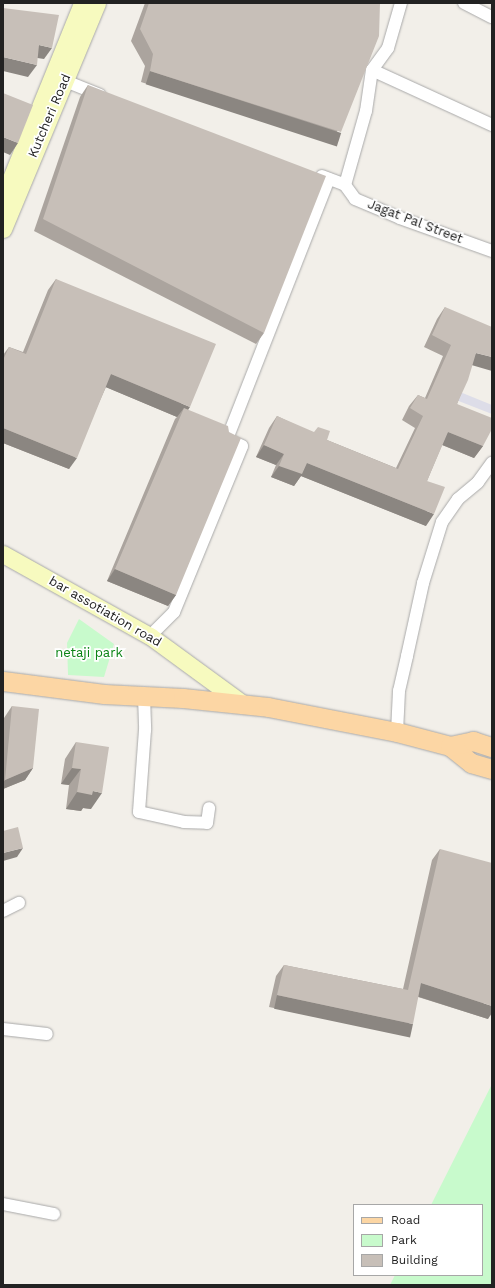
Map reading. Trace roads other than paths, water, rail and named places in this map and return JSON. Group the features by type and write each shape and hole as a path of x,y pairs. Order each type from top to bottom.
{"main road":[{"path":"3,198 31,110 59,78 82,3"},
{"name":"Kutcheri Road","path":"3,229 59,78 97,3"},
{"name":"bar assotiation road","path":"3,554 150,636 243,704"},
{"path":"3,681 104,694 243,704 315,715 397,732 450,746 471,763 492,769"},
{"path":"450,746 473,741 492,747"}],"street":[{"path":"310,171 345,185 366,111 372,70 388,48 401,3"},
{"path":"464,3 492,18"},
{"path":"372,70 492,126"},
{"path":"59,78 108,98"},
{"path":"150,636 174,612 242,446 227,439 329,179"},
{"name":"Jagat Pal Street","path":"345,185 355,199 400,218 492,251"},
{"path":"397,732 399,691 406,656 423,583 442,522 458,499 478,482 492,463"},
{"path":"144,696 145,730 139,812 184,822 207,823 209,808"},
{"path":"3,911 19,903"},
{"path":"3,1029 47,1034"},
{"path":"3,1204 54,1214"}],"park label":[{"name":"netaji park","path":"89,653"}]}
